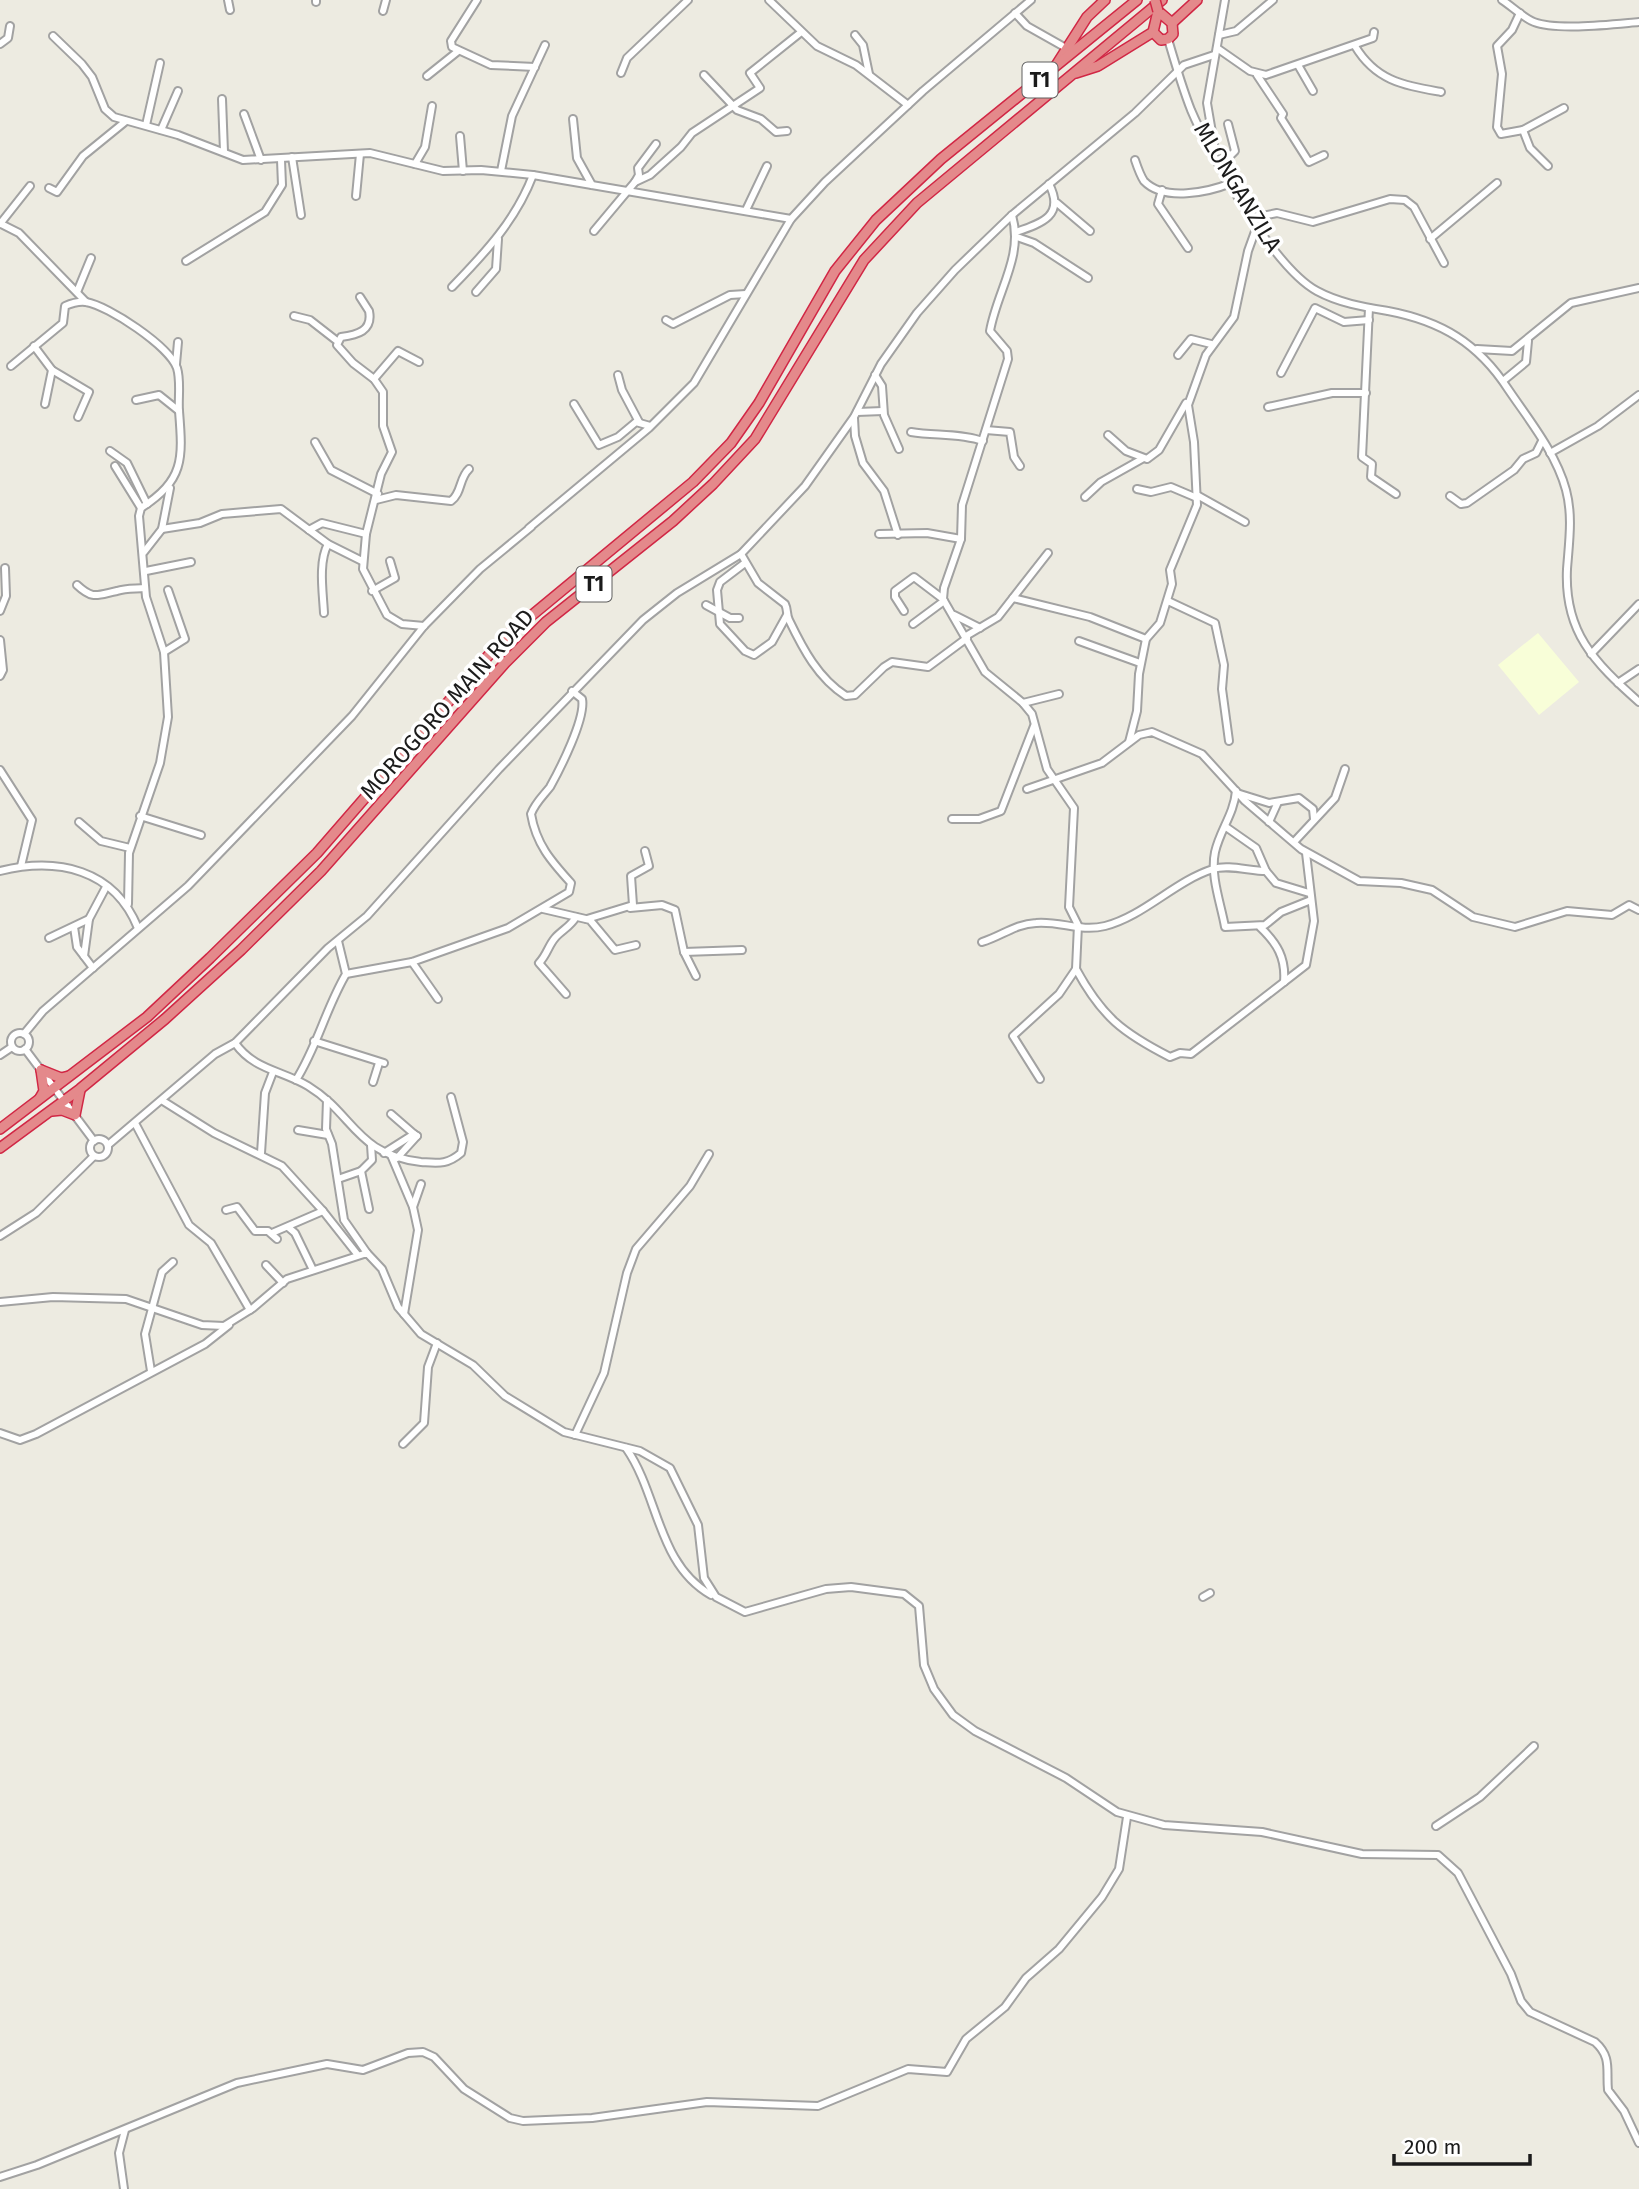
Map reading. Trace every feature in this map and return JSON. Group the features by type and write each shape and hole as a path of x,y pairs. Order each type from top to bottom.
{"highway":[{"path":"1054,68 1087,17 1105,0"},
{"name":"MOROGORO MAIN ROAD","path":"0,1129 56,1089 147,1017 317,853 502,640 693,482 732,443 759,403 835,271 876,220 942,159 1137,0"},
{"path":"1071,75 1098,66 1153,33 1158,11 1155,0"},
{"name":"MOROGORO MAIN ROAD","path":"0,1148 65,1101 194,993 321,870 505,663 545,622 674,521 713,484 754,439 864,260 917,203 1162,0"},
{"path":"1172,23 1197,0"},
{"path":"1153,33 1161,40 1168,39 1173,34 1172,23 1158,11"},
{"path":"38,1101 44,1091 41,1070 61,1078 72,1076"},
{"path":"50,1112 62,1110 75,1115 76,1098 80,1089"}],"street":[{"path":"228,0 230,10"},
{"path":"383,11 386,0"},
{"path":"477,0 451,41 457,52 491,65 535,67"},
{"path":"621,73 627,58 688,0"},
{"path":"769,0 800,33 869,74 908,105"},
{"path":"1225,0 1207,103 1218,162 1235,151 1228,124"},
{"path":"1219,35 1236,31 1273,0"},
{"path":"1502,0 1520,13 1543,24 1615,26 1639,22"},
{"path":"12,1047 12,1038 24,1034 105,957 188,886 352,716 424,626 480,569 650,426 694,383 791,219 844,163 1028,1"},
{"path":"1015,13 1027,26 1066,48"},
{"path":"1520,13 1512,30 1497,46 1502,74 1496,120 1501,134 1523,130 1564,108"},
{"path":"0,44 8,38 10,26"},
{"path":"1257,75 1275,75 1355,46 1373,38 1374,32"},
{"path":"635,182 650,175 703,123 760,88 750,73 800,33"},
{"path":"855,35 863,46 869,74"},
{"path":"53,36 87,70 105,109 114,117 161,130 243,160 360,154 443,171 533,175 791,219"},
{"name":"MLONGANZILA","path":"1168,39 1192,111 1218,162 1271,248 1316,290 1369,308 1433,323 1454,332 1477,349 1503,381 1550,453 1566,490 1571,524 1567,584 1569,614 1591,654 1639,702"},
{"path":"501,172 512,116 545,45"},
{"path":"1355,46 1372,69 1386,80 1441,92"},
{"path":"427,76 457,52"},
{"path":"0,1236 36,1213 94,1156 105,1156 108,1145 136,1125 215,1054 235,1043 386,897 572,691 643,620 677,593 741,554 805,486 855,414 875,375 917,313 1012,215 1135,113 1191,60 1215,52 1257,75 1283,114 1281,118 1303,156 1310,162 1324,155"},
{"path":"146,125 160,63"},
{"path":"1298,65 1313,91"},
{"path":"704,75 744,115 761,119 776,132 787,131"},
{"path":"161,130 178,91"},
{"path":"222,99 224,152"},
{"path":"415,164 425,147 432,106"},
{"path":"244,114 261,160"},
{"path":"573,119 577,158 592,185"},
{"path":"50,188 57,192 83,156 126,121"},
{"path":"1523,130 1530,148 1548,166"},
{"path":"460,136 463,171"},
{"path":"594,231 635,182 639,175 638,168 656,144"},
{"path":"356,196 360,154"},
{"path":"292,157 300,215"},
{"path":"186,261 265,212 282,185 281,160"},
{"path":"1135,160 1143,180 1162,190 1199,192 1231,183"},
{"path":"746,210 767,166"},
{"path":"452,286 498,237 523,200 533,175"},
{"path":"282,185 297,181"},
{"path":"1430,239 1497,183"},
{"path":"1049,184 1057,203 1090,231"},
{"path":"30,186 1,224 19,233 86,302"},
{"path":"1162,190 1158,204 1188,248"},
{"path":"1252,218 1277,214 1313,222 1397,199 1409,201 1444,263"},
{"path":"1016,234 1048,216 1057,203"},
{"path":"944,600 944,587 961,539 962,505 1009,354 990,331 1013,260 1016,234 1012,215"},
{"path":"1085,497 1101,482 1133,462 1152,457 1159,450 1190,395 1212,344 1234,317 1242,274 1257,226"},
{"path":"1016,234 1088,278"},
{"path":"476,292 496,269 498,237"},
{"path":"77,292 92,258"},
{"path":"1477,349 1512,351 1528,341 1571,303 1592,296 1619,295 1638,290"},
{"path":"666,320 673,324 730,295 746,293"},
{"path":"337,341 341,337 360,334 367,327 369,312 360,297"},
{"path":"11,366 63,323 65,306 86,302 102,307 148,336 176,366"},
{"path":"1281,373 1315,307 1344,322 1368,320"},
{"path":"1369,308 1362,457 1372,464 1371,477 1396,494"},
{"path":"294,316 310,320 337,341 353,362 374,379 383,393 383,426 392,452 380,474 362,561 381,608 395,621 424,626"},
{"path":"1178,355 1191,339 1212,344"},
{"path":"1503,381 1526,362 1528,341"},
{"path":"144,552 162,529 166,519 165,500 182,449 176,366 178,342"},
{"path":"34,346 52,370 89,392 78,417"},
{"path":"374,379 398,351 419,362"},
{"path":"45,404 52,370"},
{"path":"618,375 622,390 639,422 650,426"},
{"path":"875,375 882,386 883,411 900,449"},
{"path":"1268,407 1332,393 1366,393"},
{"path":"136,400 159,395 179,411"},
{"path":"1129,742 1137,711 1140,663 1146,639 1160,623 1168,601 1172,584 1170,570 1192,519 1197,497 1195,442 1188,405 1190,395"},
{"path":"1550,453 1598,426 1639,395"},
{"path":"574,404 598,445 618,437 639,422"},
{"path":"855,414 883,411"},
{"path":"855,414 855,436 863,463 884,491 898,535"},
{"path":"986,430 1010,432 1014,457 1020,466"},
{"path":"911,432 942,437 963,434 983,441"},
{"path":"1108,435 1126,451 1143,459"},
{"path":"1450,496 1461,504 1467,503 1514,470 1522,459 1536,453 1542,441"},
{"path":"315,442 331,470 377,497 396,495 451,501 457,496 463,476 469,469"},
{"path":"110,450 127,464 144,506 139,524 146,571 145,588 164,652 167,729 160,763 130,849 128,904 138,928"},
{"path":"115,466 144,506"},
{"path":"144,506 158,498 171,484"},
{"path":"1137,489 1152,492 1171,487 1245,522"},
{"path":"162,529 200,523 222,514 281,509 328,544 362,561"},
{"path":"309,530 322,523 366,534"},
{"path":"879,534 927,533 961,539"},
{"path":"324,613 322,580 324,552 328,544"},
{"path":"741,554 758,583 785,604 787,615 806,654 821,674 846,696 855,695 892,662 928,667 966,637 998,617 1048,553"},
{"path":"372,591 395,578 390,561"},
{"path":"146,571 191,562"},
{"path":"746,563 728,576 717,590 722,628 745,651 754,654 772,642 787,615"},
{"path":"0,611 6,596 5,568"},
{"path":"711,572 728,576"},
{"path":"904,611 895,597 895,591 914,577 944,600 985,672 1023,703 1032,714 1047,769 1074,808 1069,907 1078,930 1076,969 1059,994 1013,1036 1040,1079"},
{"path":"77,585 91,597 145,588"},
{"path":"164,652 185,639 168,590"},
{"path":"1013,598 1090,617 1146,639"},
{"path":"914,624 944,600"},
{"path":"1168,601 1215,622 1224,664 1222,689 1229,741"},
{"path":"1591,654 1639,604"},
{"path":"706,605 730,618 739,618"},
{"path":"950,612 980,628"},
{"path":"0,639 3,670 0,676"},
{"path":"1079,641 1140,663"},
{"path":"1618,683 1639,669"},
{"path":"346,974 412,961 508,928 569,892 572,887 543,851 534,834 531,814 567,752 582,709 582,699 572,691"},
{"path":"1023,703 1059,694"},
{"path":"953,819 979,819 1001,811 1034,726"},
{"path":"1027,789 1102,763 1143,733 1152,732 1178,741 1202,754 1237,792 1306,853 1359,881 1413,885 1432,891 1473,917 1515,927 1567,911 1612,915 1629,905 1639,910"},
{"path":"1293,842 1299,839 1335,798 1345,769"},
{"path":"0,770 32,820 21,866"},
{"path":"1237,792 1265,802 1304,800 1313,809 1314,819"},
{"path":"1237,792 1233,814 1217,845 1213,868 1225,927 1260,926 1310,897"},
{"path":"1269,822 1278,802"},
{"path":"140,816 201,835"},
{"path":"79,822 101,841 130,849"},
{"path":"1226,827 1256,848 1266,871 1276,883 1310,897"},
{"path":"630,908 633,901 631,876 649,866 645,851"},
{"path":"1076,969 1112,1022 1140,1043 1170,1056 1191,1054 1306,965 1314,921 1306,853"},
{"path":"0,871 43,864 72,867 128,904"},
{"path":"982,942 1024,923 1041,922 1078,930 1112,924 1169,895 1178,884 1213,868 1266,871"},
{"path":"84,956 89,919 106,887"},
{"path":"543,909 587,919 630,908 662,905 675,909 684,952 696,976"},
{"path":"566,994 539,964 549,953 556,936 571,926 576,917"},
{"path":"49,938 89,919"},
{"path":"587,919 615,950 636,945"},
{"path":"1260,926 1282,954 1285,965 1284,982"},
{"path":"74,927 74,939 93,968"},
{"path":"296,1080 306,1064 330,1002 346,974 338,941"},
{"path":"684,952 741,950"},
{"path":"37,1019 105,957"},
{"path":"412,961 438,999"},
{"path":"12,1047 20,1051 25,1049 29,1042 24,1034"},
{"path":"314,1041 381,1063 373,1082"},
{"path":"235,1043 252,1062 296,1080 327,1100 371,1145 391,1155 443,1164 461,1153 463,1142 451,1097"},
{"path":"0,1055 12,1047"},
{"path":"25,1049 94,1141"},
{"path":"261,1153 265,1093 273,1072"},
{"path":"327,1100 328,1135 347,1229 382,1269 404,1314 421,1334 473,1365 505,1396 554,1427 626,1448 666,1464 679,1482 701,1533 704,1578 716,1597"},
{"path":"163,1101 214,1132 261,1153 292,1174 356,1254"},
{"path":"391,1114 414,1134"},
{"path":"136,1125 189,1225 211,1243 250,1310"},
{"path":"298,1130 328,1135"},
{"path":"391,1155 414,1134"},
{"path":"391,1155 416,1136 414,1134"},
{"path":"94,1141 105,1141 108,1145"},
{"path":"94,1141 90,1151 94,1156"},
{"path":"338,1179 361,1171 372,1160 371,1145"},
{"path":"575,1434 604,1373 627,1273 636,1249 690,1186 709,1154"},
{"path":"391,1155 413,1207 418,1230 404,1314"},
{"path":"361,1171 369,1209"},
{"path":"413,1207 421,1184"},
{"path":"226,1210 237,1208 255,1231 275,1236 323,1211"},
{"path":"288,1227 313,1269"},
{"path":"0,1433 20,1440 36,1434 205,1344 283,1283 313,1269 356,1254 367,1253"},
{"path":"151,1371 145,1334 162,1272 173,1262"},
{"path":"266,1265 283,1283"},
{"path":"0,1302 86,1296 126,1299 201,1325 232,1323"},
{"path":"403,1444 424,1423 428,1367 437,1343"},
{"path":"626,1448 635,1460 656,1520 689,1580 745,1612 826,1589 873,1588 904,1594 919,1606 924,1665 934,1689 953,1715 975,1731 1066,1778 1127,1817 1164,1825 1262,1832 1362,1854 1438,1855 1458,1873 1511,1975 1521,2001 1530,2012 1595,2042 1602,2048 1609,2064 1608,2091 1624,2111 1639,2143"},
{"path":"1436,1826 1480,1797 1534,1746"},
{"path":"0,2177 125,2130 237,2083 327,2064 363,2070 418,2052 434,2057 470,2094 510,2118 523,2121 592,2118 703,2102 818,2106 899,2072 947,2072 966,2039 1005,2007 1026,1978 1059,1949 1102,1897 1119,1869 1127,1817"},
{"path":"124,2189 119,2153 125,2130"}],"shaded area":[{"path":"1538,633 1579,682 1539,715 1498,665"}]}
